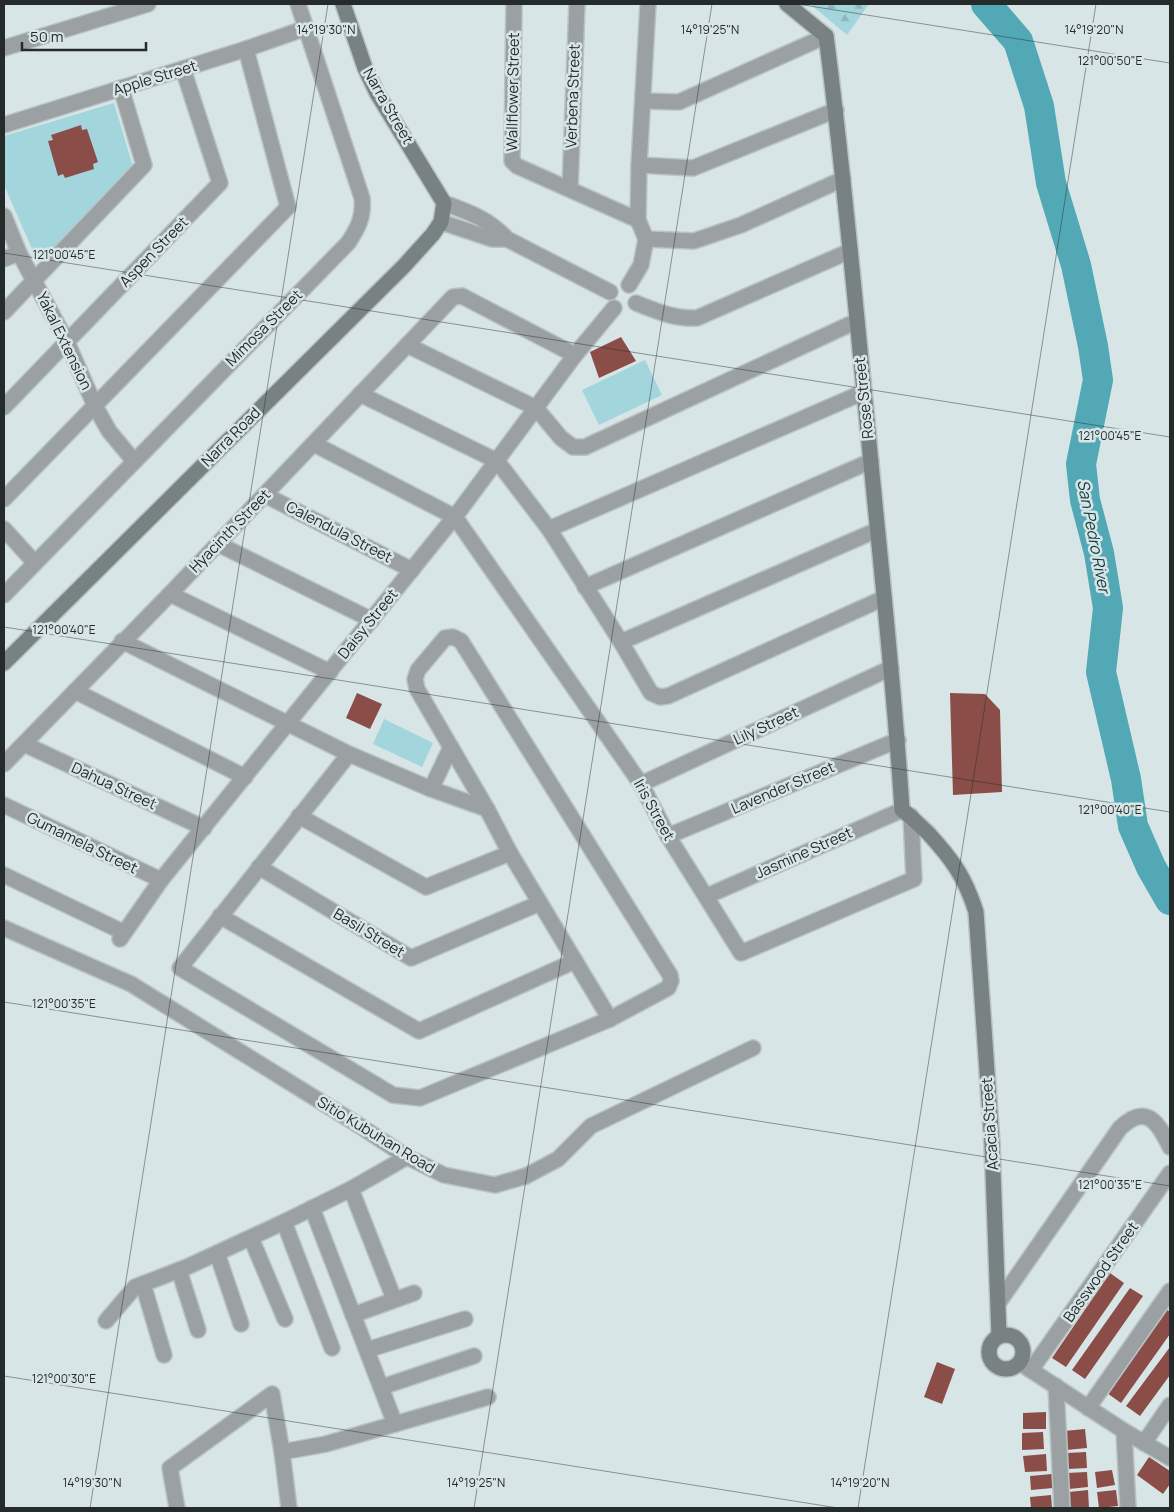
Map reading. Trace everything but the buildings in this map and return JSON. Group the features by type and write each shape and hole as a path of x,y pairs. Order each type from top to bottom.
{"street":[{"path":"4,48 148,4"},
{"name":"Mimosa Street","path":"4,595 348,243 361,221 362,198 298,4"},
{"name":"Narra Street","path":"344,4 364,68 444,203"},
{"name":"Wallflower Street","path":"514,4 512,161 516,166 638,220"},
{"name":"Verbena Street","path":"570,189 577,4"},
{"path":"629,284 641,264 646,239 638,220 639,165 648,4"},
{"path":"643,101 679,102 826,36 788,4"},
{"name":"Apple Street","path":"4,126 306,28"},
{"name":"Rose Street","path":"826,36 836,110 898,740 907,813"},
{"path":"4,499 288,207 246,49"},
{"name":"Aspen Street","path":"4,407 220,183 183,69"},
{"path":"4,312 144,165 121,88"},
{"path":"639,165 693,168 836,110"},
{"path":"646,239 694,241 741,225 843,179"},
{"path":"444,203 480,217 497,227 507,238 610,292"},
{"name":"Narra Road","path":"4,663 404,266 433,234 441,222 444,203"},
{"name":"Yakal Extension","path":"4,216 19,254 67,342 95,406 109,430 134,461"},
{"path":"441,222 492,239 507,238"},
{"path":"636,303 670,316 684,319 697,318 850,251"},
{"path":"4,259 19,254"},
{"path":"620,283 629,284 633,287 636,294 636,303 626,311 614,308 609,300 610,292 620,283"},
{"name":"Hyacinth Street","path":"4,764 122,641 170,594 453,297 462,296 575,355"},
{"name":"Daisy Street","path":"4,875 122,935 161,880 455,517 575,355 614,308"},
{"path":"407,345 536,408 561,438 573,447 585,447 857,321"},
{"path":"549,529 864,392"},
{"path":"360,394 497,461 549,529 651,693 660,697 668,696 884,598"},
{"path":"314,444 455,517"},
{"path":"585,586 870,461"},
{"name":"Calendula Street","path":"265,495 412,570"},
{"name":"Iris Street","path":"455,517 641,784 668,836 741,953 914,879 907,813"},
{"path":"4,529 35,563"},
{"path":"621,642 877,530"},
{"path":"218,544 372,620"},
{"path":"170,594 330,672"},
{"path":"348,754 180,968 393,1094 420,1098 610,1019 668,988 671,981 670,975 461,641 453,637 445,638 418,670 415,679 417,689 510,853 610,1019"},
{"path":"122,641 348,754 487,810"},
{"name":"Lily Street","path":"641,784 891,668"},
{"path":"75,691 245,777"},
{"name":"Lavender Street","path":"668,836 898,740"},
{"name":"Dahua Street","path":"24,744 204,828"},
{"path":"431,789 450,747"},
{"name":"Gumamela Street","path":"4,805 161,880"},
{"name":"Jasmine Street","path":"707,896 907,813"},
{"name":"Acacia Street","path":"907,813 951,858 971,895 976,912 992,1144 999,1336"},
{"path":"299,816 426,886 510,853"},
{"name":"Basil Street","path":"259,867 411,958 540,903"},
{"path":"220,916 419,1031 575,961"},
{"name":"Sitio Kubuhan Road","path":"4,928 132,984 407,1157 444,1176 495,1185 526,1176 558,1158 591,1126 753,1048"},
{"path":"999,1302 1120,1128 1129,1120 1141,1116 1152,1119 1161,1129 1170,1147"},
{"path":"106,1321 135,1287 251,1238 351,1189 407,1157"},
{"name":"Basswood Street","path":"1025,1367 1170,1173"},
{"path":"351,1189 394,1299"},
{"path":"312,1208 395,1424"},
{"path":"284,1222 332,1348"},
{"path":"251,1238 285,1319"},
{"path":"217,1253 241,1324"},
{"path":"179,1270 198,1330"},
{"path":"143,1284 164,1355"},
{"path":"1088,1408 1170,1290"},
{"path":"352,1315 414,1292"},
{"path":"367,1350 465,1319"},
{"path":"1025,1367 1021,1344 1012,1336 999,1336 990,1345 989,1358 992,1363 1003,1370 1025,1367 1124,1431 1169,1457"},
{"path":"382,1387 474,1356"},
{"path":"1056,1386 1062,1508"},
{"path":"178,1508 170,1468 272,1394 289,1508"},
{"path":"282,1452 326,1444 488,1397"},
{"path":"1144,1443 1170,1405"},
{"path":"1124,1431 1128,1508"}],"green space":[{"path":"810,4 869,4 847,35"},
{"path":"114,103 134,170 45,262 36,258 4,185 4,136"},
{"path":"645,360 662,395 599,425 582,390"},
{"path":"384,719 433,743 422,767 373,744"}],"waterway":[{"name":"San Pedro River","path":"986,4 1018,41 1039,106 1051,183 1076,265 1093,346 1098,380 1081,464 1085,500 1099,553 1108,608 1101,672 1126,779 1133,826 1151,867 1170,900"}]}
